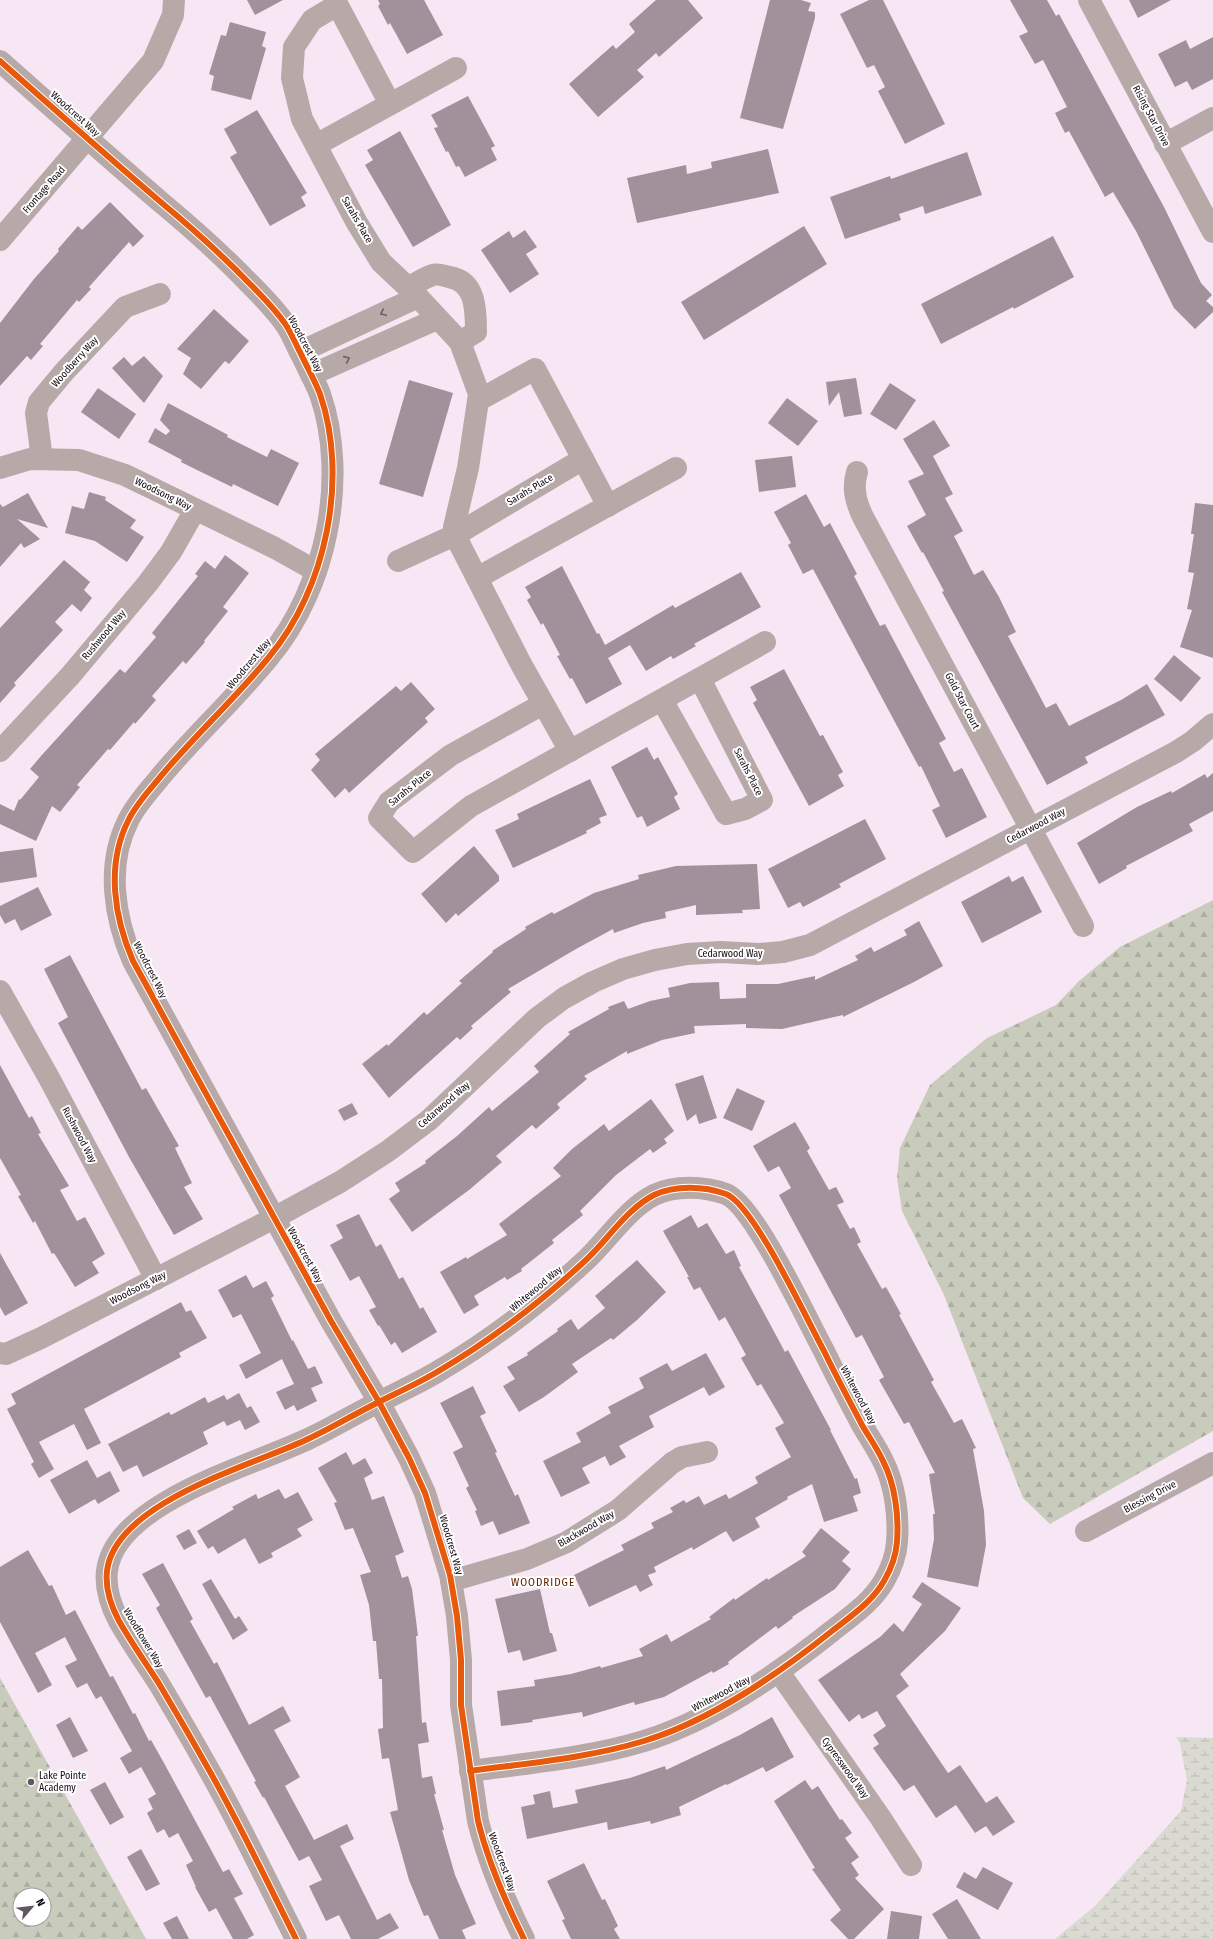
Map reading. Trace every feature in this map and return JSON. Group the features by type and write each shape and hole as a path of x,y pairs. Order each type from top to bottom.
{"street":[{"name":"Frontage Road","path":"0,240 88,139 153,61 173,15 174,0"},
{"name":"Rising Star Drive","path":"1089,0 1213,232"},
{"name":"Sarahs Place","path":"390,104 336,2 312,20 294,47 292,78 302,119 357,223 381,262 413,292 460,342 480,394 468,468 454,527 460,545 520,664 570,751"},
{"name":"Woodcrest Way","path":"0,61 205,240 268,302 286,326 320,394 329,432 333,468 332,497 327,532 316,571 294,620 271,656 175,760 128,819 122,834 116,862 114,885 116,910 124,940 133,961 331,1321 379,1402 409,1458 422,1487 437,1530 451,1581 457,1616 461,1660 461,1705 470,1771 483,1840 507,1906 524,1939"},
{"path":"316,146 456,68"},
{"path":"1165,144 1213,118"},
{"path":"300,352 413,292 434,274 452,277 463,283 474,296 476,332 460,342"},
{"name":"Woodberry Way","path":"42,459 36,413 39,402 64,372 125,307 160,294"},
{"path":"311,375 438,319"},
{"path":"479,400 535,369 608,506"},
{"name":"Sarahs Place","path":"398,561 457,534 583,459"},
{"name":"Woodsong Way","path":"0,468 30,460 79,460 125,475 275,548 316,571"},
{"path":"476,578 676,468"},
{"name":"Gold Star Court","path":"857,472 854,483 854,493 863,517 1083,926"},
{"name":"Rushwood Way","path":"0,751 70,676 148,583 171,552 195,510"},
{"name":"Sarahs Place","path":"543,704 451,755 389,802 379,818 413,852 471,806 765,642"},
{"name":"Sarahs Place","path":"662,700 726,814 745,809 757,803 762,800 700,679"},
{"name":"Cedarwood Way","path":"274,1218 340,1182 388,1151 429,1120 537,1018 564,998 593,982 629,967 687,954 721,952 758,954 783,952 810,945 1176,752 1193,741 1213,724"},
{"name":"Rushwood Way","path":"0,991 49,1078 156,1279"},
{"name":"Whitewood Way","path":"379,1402 434,1374 475,1349 514,1321 590,1256 638,1206 655,1195 670,1189 685,1188 709,1190 733,1197 742,1207 783,1271 863,1426 883,1460 895,1498 898,1527 897,1549 883,1583 866,1604 779,1672 743,1694 699,1717 644,1741 563,1759 470,1771"},
{"name":"Woodsong Way","path":"0,1353 6,1354 41,1338 274,1218"},
{"name":"Woodflower Way","path":"296,1939 209,1769 159,1684 118,1619 108,1595 107,1568 120,1539 140,1521 170,1499 210,1480 307,1440 379,1402"},
{"name":"Blackwood Way","path":"451,1581 527,1559 567,1542 618,1510 672,1463 682,1457 707,1452"},
{"name":"Blessing Drive","path":"1086,1531 1213,1463"},
{"name":"Cypresswood Way","path":"779,1672 911,1864"}],"green space":[{"path":"1213,900 1213,1431 1050,1524 1023,1498 944,1295 902,1211 897,1178 900,1148 930,1085 987,1038 1056,1005 1079,981 1120,947"},
{"name":"Lake Pointe Academy","path":"0,1678 146,1939 0,1939"},
{"path":"1176,1737 1213,1738 1213,1939 1055,1939 1096,1905 1181,1811 1187,1780 1180,1744"}],"building":[{"path":"247,0 283,0 255,15"},
{"path":"378,0 424,0 443,35 407,54 390,23 388,25 378,6 380,4"},
{"path":"656,0 688,0 703,18 659,57 656,53 637,70 644,77 598,117 569,84 613,45 616,49 635,32 629,24"},
{"path":"770,0 801,0 811,3 808,11 815,12 815,18 783,129 740,118"},
{"path":"869,0 883,0 945,124 905,144 878,91 885,87 874,65 867,68 840,14"},
{"path":"1010,0 1047,0 1056,16 1059,14 1164,207 1201,283 1212,295 1206,301 1213,307 1213,312 1195,329 1174,308 1136,231 1113,192 1105,197 1069,131 1065,133 1055,113 1067,107 1043,60 1035,64 1019,36 1028,32"},
{"path":"1129,0 1171,0 1138,18"},
{"path":"230,22 266,32 262,46 266,48 251,100 211,90 214,76 209,74 221,35 226,36"},
{"path":"1213,37 1213,79 1192,90 1187,81 1175,87 1158,54 1186,40 1190,49"},
{"path":"468,96 495,146 491,148 497,160 465,177 459,166 456,167 448,151 446,152 434,128 438,127 431,115"},
{"path":"257,110 307,193 301,197 306,206 270,226 230,157 237,153 224,129"},
{"path":"400,131 451,225 413,247 365,165 373,160 367,150"},
{"path":"768,149 779,193 637,223 627,178 686,165 687,174 712,168 711,162"},
{"path":"967,152 982,195 925,214 923,206 899,214 901,220 845,239 830,197 890,176 891,179"},
{"path":"110,202 144,236 133,247 129,242 89,287 91,289 79,302 77,300 40,344 43,346 31,360 27,356 0,386 0,323 78,226 82,230"},
{"path":"804,226 827,264 704,340 681,302"},
{"path":"525,230 537,247 526,254 539,274 510,293 481,250 509,231 513,238"},
{"path":"1053,236 1074,277 1014,309 1013,307 941,344 921,304"},
{"path":"214,309 249,341 229,364 225,361 201,389 183,374 191,358 177,349"},
{"path":"144,356 163,376 144,403 112,368 124,357 132,366"},
{"path":"856,378 862,414 844,417 839,392 829,406 826,382"},
{"path":"409,380 453,393 423,497 379,484"},
{"path":"890,383 916,400 896,430 870,414"},
{"path":"98,388 136,414 119,439 81,412"},
{"path":"787,398 818,421 798,446 768,423"},
{"path":"168,403 228,435 227,437 267,457 271,449 299,463 278,506 233,484 232,487 197,470 181,462 182,460 148,442 155,428 166,435 170,431 160,420"},
{"path":"934,420 950,446 933,456 953,494 945,498 963,531 954,536 974,575 983,570 999,597 1016,632 1008,636 1046,708 1056,703 1069,726 1121,700 1147,684 1165,715 1085,757 1088,763 1047,785 942,592 944,591 923,552 922,553 907,526 926,515 908,481 924,474 903,439"},
{"path":"792,456 796,487 759,492 755,460"},
{"path":"89,492 106,497 105,500 136,520 130,528 144,537 127,562 95,541 65,533 72,506 84,509"},
{"path":"28,493 48,528 17,519 40,539 24,548 21,543 0,567 0,504 3,507"},
{"path":"806,494 824,527 830,523 857,574 854,576 880,626 885,624 946,739 939,743 954,772 962,768 987,817 946,838 932,810 940,806 921,766 919,767 813,569 803,574 788,545 791,543 774,512"},
{"path":"1195,503 1213,505 1213,658 1180,647 1192,610 1187,609 1194,573 1188,572 1194,534 1191,534"},
{"path":"225,555 249,573 223,607 228,611 204,641 205,642 186,664 183,661 152,696 156,700 135,724 134,722 110,750 108,749 77,785 80,787 60,812 52,806 36,841 0,824 0,804 14,811 19,799 20,800 39,777 30,769 120,669 125,673 156,637 152,633 198,576 195,574 205,561 215,569"},
{"path":"64,560 90,582 84,590 92,598 81,612 72,604 55,622 63,630 14,683 16,685 0,703 0,628"},
{"path":"562,566 597,634 599,633 605,645 673,605 675,608 741,572 761,607 694,644 696,646 673,659 671,656 646,671 630,645 608,658 622,684 586,704 572,678 570,679 557,656 560,655 543,623 541,625 527,600 531,597 525,587"},
{"path":"1174,655 1201,678 1181,702 1154,679"},
{"path":"784,669 820,736 823,735 843,772 838,775 844,786 809,806 753,703 757,700 750,687"},
{"path":"411,682 435,709 425,718 428,722 349,793 345,788 335,798 311,770 320,760 315,754 396,686 401,691"},
{"path":"647,747 654,760 658,757 678,794 674,797 680,809 647,827 642,816 637,818 611,767"},
{"path":"1213,773 1213,811 1189,824 1193,831 1126,866 1127,868 1099,884 1077,843 1137,807 1171,791 1172,793 1205,774 1207,778"},
{"path":"590,779 607,815 599,818 601,823 586,831 587,833 513,868 495,830 519,819 517,814"},
{"path":"865,819 886,859 839,884 841,887 803,907 800,902 788,908 768,869"},
{"path":"474,846 499,876 499,881 458,916 456,913 446,923 421,894"},
{"path":"33,848 37,877 0,883 0,852"},
{"path":"757,864 760,909 742,910 743,913 696,915 696,905 665,912 666,918 643,923 614,933 613,929 508,989 511,992 471,1026 473,1028 460,1040 457,1037 389,1098 362,1064 387,1044 388,1046 424,1012 427,1015 462,983 459,981 493,952 492,951 526,929 525,927 552,912 554,914 594,893 639,879 638,875 676,866"},
{"path":"1009,876 1012,882 1023,876 1042,912 982,943 961,902"},
{"path":"38,887 52,915 21,931 15,919 5,924 0,915 0,906"},
{"path":"919,921 943,966 914,982 843,1017 843,1015 782,1029 746,1028 746,1024 694,1026 695,1033 662,1040 627,1054 627,1051 584,1076 587,1079 557,1104 560,1108 536,1129 532,1125 496,1156 502,1162 469,1190 412,1232 389,1199 400,1191 395,1183 426,1163 425,1161 457,1136 489,1107 492,1111 539,1072 534,1066 570,1034 568,1032 609,1009 608,1007 624,1001 628,1009 650,1001 670,997 668,988 690,983 719,982 720,999 746,998 746,984 778,984 815,976 815,980 858,960 855,956 871,947 874,952 907,935 904,930"},
{"path":"70,955 142,1090 146,1088 179,1146 175,1148 192,1183 184,1187 203,1219 174,1235 129,1157 58,1023 68,1017 44,969"},
{"path":"0,1065 29,1118 32,1116 41,1133 38,1134 69,1186 60,1190 77,1221 85,1217 105,1254 92,1262 99,1273 75,1287 54,1253 52,1254 35,1221 33,1223 18,1196 21,1195 0,1158"},
{"path":"703,1075 717,1118 699,1124 696,1114 687,1121 675,1084"},
{"path":"737,1088 765,1101 752,1131 723,1118"},
{"path":"651,1099 674,1131 664,1139 667,1143 653,1153 650,1149 616,1175 580,1211 583,1215 552,1240 554,1243 521,1269 522,1271 507,1280 505,1277 474,1296 479,1305 464,1314 440,1272 466,1257 467,1259 507,1235 499,1224 561,1176 553,1168 572,1149 604,1124 609,1131"},
{"path":"352,1103 358,1114 344,1121 338,1110"},
{"path":"795,1122 810,1148 807,1151 829,1190 836,1187 844,1202 837,1205 850,1229 854,1227 861,1242 857,1244 882,1289 886,1287 901,1314 899,1315 934,1380 931,1382 954,1423 962,1419 976,1448 973,1449 984,1511 986,1545 978,1587 927,1577 934,1539 933,1514 935,1514 929,1474 935,1473 909,1422 904,1424 879,1380 884,1377 862,1335 856,1338 779,1195 791,1188 779,1166 768,1172 753,1146"},
{"path":"359,1214 376,1247 381,1244 399,1279 403,1277 420,1309 423,1307 437,1332 402,1353 395,1342 391,1345 369,1310 376,1307 359,1276 350,1281 330,1245 343,1238 336,1225"},
{"path":"691,1215 698,1228 707,1223 726,1254 734,1250 741,1266 739,1267 785,1352 788,1350 831,1430 855,1479 857,1478 861,1493 853,1496 858,1511 824,1522 812,1484 787,1497 788,1499 755,1518 760,1527 733,1542 726,1531 693,1550 692,1547 654,1567 656,1572 648,1575 653,1585 640,1592 636,1585 589,1607 574,1575 624,1550 621,1545 654,1528 651,1523 673,1512 670,1508 684,1500 686,1503 699,1496 704,1505 726,1494 729,1499 758,1483 755,1477 791,1457 775,1428 784,1423 761,1384 757,1386 741,1358 746,1355 725,1317 719,1321 700,1287 694,1290 687,1277 689,1277 663,1231"},
{"path":"0,1253 28,1303 5,1316 0,1307"},
{"path":"637,1260 666,1292 637,1320 613,1340 611,1338 572,1364 578,1372 544,1397 519,1412 503,1386 515,1379 507,1367 528,1355 527,1353 558,1331 557,1329 571,1319 578,1330 605,1308 595,1296"},
{"path":"246,1275 253,1288 266,1281 274,1296 271,1298 292,1341 293,1340 308,1369 315,1366 323,1383 311,1388 317,1401 297,1411 294,1405 285,1410 276,1392 294,1384 282,1359 246,1379 239,1365 261,1353 241,1314 233,1318 218,1290"},
{"path":"181,1302 186,1312 191,1310 207,1338 179,1353 181,1357 84,1409 101,1443 87,1450 74,1424 39,1442 54,1469 39,1478 31,1464 34,1462 7,1409 16,1404 11,1394"},
{"path":"706,1353 725,1387 709,1396 704,1387 649,1416 654,1427 619,1446 626,1457 610,1466 605,1456 582,1468 590,1483 561,1497 543,1461 581,1442 576,1433 611,1413 608,1407 644,1388 639,1378 667,1363 672,1371"},
{"path":"473,1386 486,1413 480,1416 497,1452 495,1453 515,1496 518,1494 530,1523 499,1535 493,1521 481,1526 475,1511 477,1510 466,1488 469,1486 453,1452 463,1447 440,1403"},
{"path":"239,1393 247,1408 251,1406 260,1422 245,1430 240,1420 227,1426 224,1421 203,1432 208,1444 143,1477 137,1465 123,1472 108,1444 169,1412 171,1415 205,1397 208,1403 224,1395 227,1400"},
{"path":"346,1452 353,1465 365,1458 373,1473 364,1478 372,1500 384,1496 404,1552 395,1556 402,1578 408,1576 412,1589 418,1636 416,1636 422,1723 426,1722 429,1742 418,1744 422,1778 432,1776 436,1794 434,1794 444,1830 442,1830 455,1875 476,1924 462,1930 466,1939 439,1939 428,1915 424,1916 409,1880 390,1812 398,1810 389,1758 382,1759 378,1729 383,1728 382,1679 379,1679 376,1641 373,1641 369,1605 360,1575 371,1572 353,1528 345,1530 334,1503 337,1502 318,1468"},
{"path":"87,1460 97,1478 110,1471 120,1491 98,1504 95,1499 69,1514 50,1480"},
{"path":"279,1489 285,1499 298,1492 313,1520 297,1529 302,1536 271,1553 273,1557 259,1564 245,1538 218,1554 213,1546 208,1549 197,1531 234,1509 232,1507 256,1494 258,1499"},
{"path":"821,1528 850,1552 842,1561 851,1569 835,1589 792,1617 793,1618 778,1629 776,1626 728,1662 729,1664 713,1673 712,1671 664,1697 635,1705 634,1702 583,1717 582,1712 532,1720 533,1722 501,1726 497,1691 535,1686 534,1680 571,1674 600,1666 601,1668 643,1656 639,1649 667,1634 671,1642 711,1619 709,1617 734,1598 735,1600 767,1578 768,1580 806,1556 802,1552"},
{"path":"189,1529 197,1543 184,1550 176,1536"},
{"path":"28,1550 49,1586 52,1585 66,1615 75,1610 110,1677 113,1676 133,1714 135,1713 149,1741 151,1740 223,1872 229,1869 243,1894 234,1898 254,1935 247,1939 233,1939 216,1908 209,1912 195,1887 186,1865 193,1861 178,1833 169,1838 164,1829 157,1833 147,1813 153,1809 148,1799 156,1794 141,1767 129,1774 120,1758 132,1751 101,1696 96,1699 87,1683 77,1688 65,1666 77,1660 65,1637 35,1653 52,1685 38,1693 0,1622 0,1567"},
{"path":"163,1563 193,1619 190,1621 214,1664 217,1662 249,1725 283,1706 291,1721 274,1730 300,1777 285,1786 314,1840 347,1824 354,1839 340,1846 377,1920 390,1913 399,1928 378,1939 351,1939 339,1915 326,1921 309,1886 322,1880 309,1856 299,1861 264,1797 263,1798 254,1782 256,1781 210,1696 206,1698 156,1608 160,1605 142,1574"},
{"path":"211,1579 235,1619 239,1616 248,1630 233,1640 202,1584"},
{"path":"922,1582 961,1608 945,1631 900,1674 909,1686 896,1696 948,1773 960,1765 986,1803 997,1796 1015,1822 993,1836 986,1826 975,1833 956,1805 936,1818 914,1785 904,1791 873,1748 879,1744 873,1735 886,1726 877,1711 862,1719 859,1714 849,1722 818,1680 880,1637 894,1623 903,1632 922,1604 912,1597"},
{"path":"540,1589 550,1633 552,1633 557,1651 523,1661 520,1650 508,1653 495,1599"},
{"path":"70,1717 88,1751 73,1758 56,1725"},
{"path":"772,1717 794,1757 766,1772 763,1767 679,1807 681,1815 651,1824 650,1821 608,1830 607,1822 527,1839 521,1807 535,1804 533,1795 550,1791 553,1808 578,1803 575,1790 630,1778 665,1766 666,1770 740,1735"},
{"path":"805,1780 812,1790 818,1786 840,1820 842,1819 852,1833 845,1838 859,1857 851,1863 859,1875 855,1878 884,1909 854,1939 848,1939 830,1920 841,1910 812,1869 815,1868 774,1801"},
{"path":"105,1782 124,1817 110,1825 90,1790"},
{"path":"141,1849 160,1884 146,1891 127,1857"},
{"path":"584,1863 602,1900 605,1899 618,1926 614,1929 620,1939 571,1939 562,1920 565,1919 547,1881"},
{"path":"983,1867 1013,1883 998,1910 956,1887 964,1872 976,1879"},
{"path":"957,1899 981,1939 948,1939 932,1914"},
{"path":"891,1911 922,1916 919,1939 887,1939"},
{"path":"177,1916 189,1939 172,1939 163,1923"}],"cycle path":[{"path":"0,61 196,233 264,298 288,328 320,394 328,427 332,461 332,496 327,532 318,566 305,599 289,630 269,657 243,688 187,746 143,798 131,815 121,838 117,855 115,873 117,909 126,944 133,961 331,1321 379,1402 409,1458 425,1493 450,1575 457,1616 461,1660 461,1705 478,1821 498,1881 524,1939"},
{"path":"296,1939 217,1785 158,1682 128,1637 116,1615 109,1597 107,1584 107,1571 116,1547 134,1525 160,1506 190,1489 316,1435 413,1385 457,1360 497,1334 552,1290 587,1259 635,1208 654,1195 680,1188 708,1189 726,1194 738,1203 765,1240 887,1470 891,1480 897,1511 896,1547 889,1572 879,1589 854,1614 789,1664 743,1695 694,1721 644,1741 601,1752 470,1771"}],"place":[{"name":"Lake Pointe Academy","path":"31,1782"}],"district":[{"name":"WOODRIDGE","path":"543,1582"}]}
